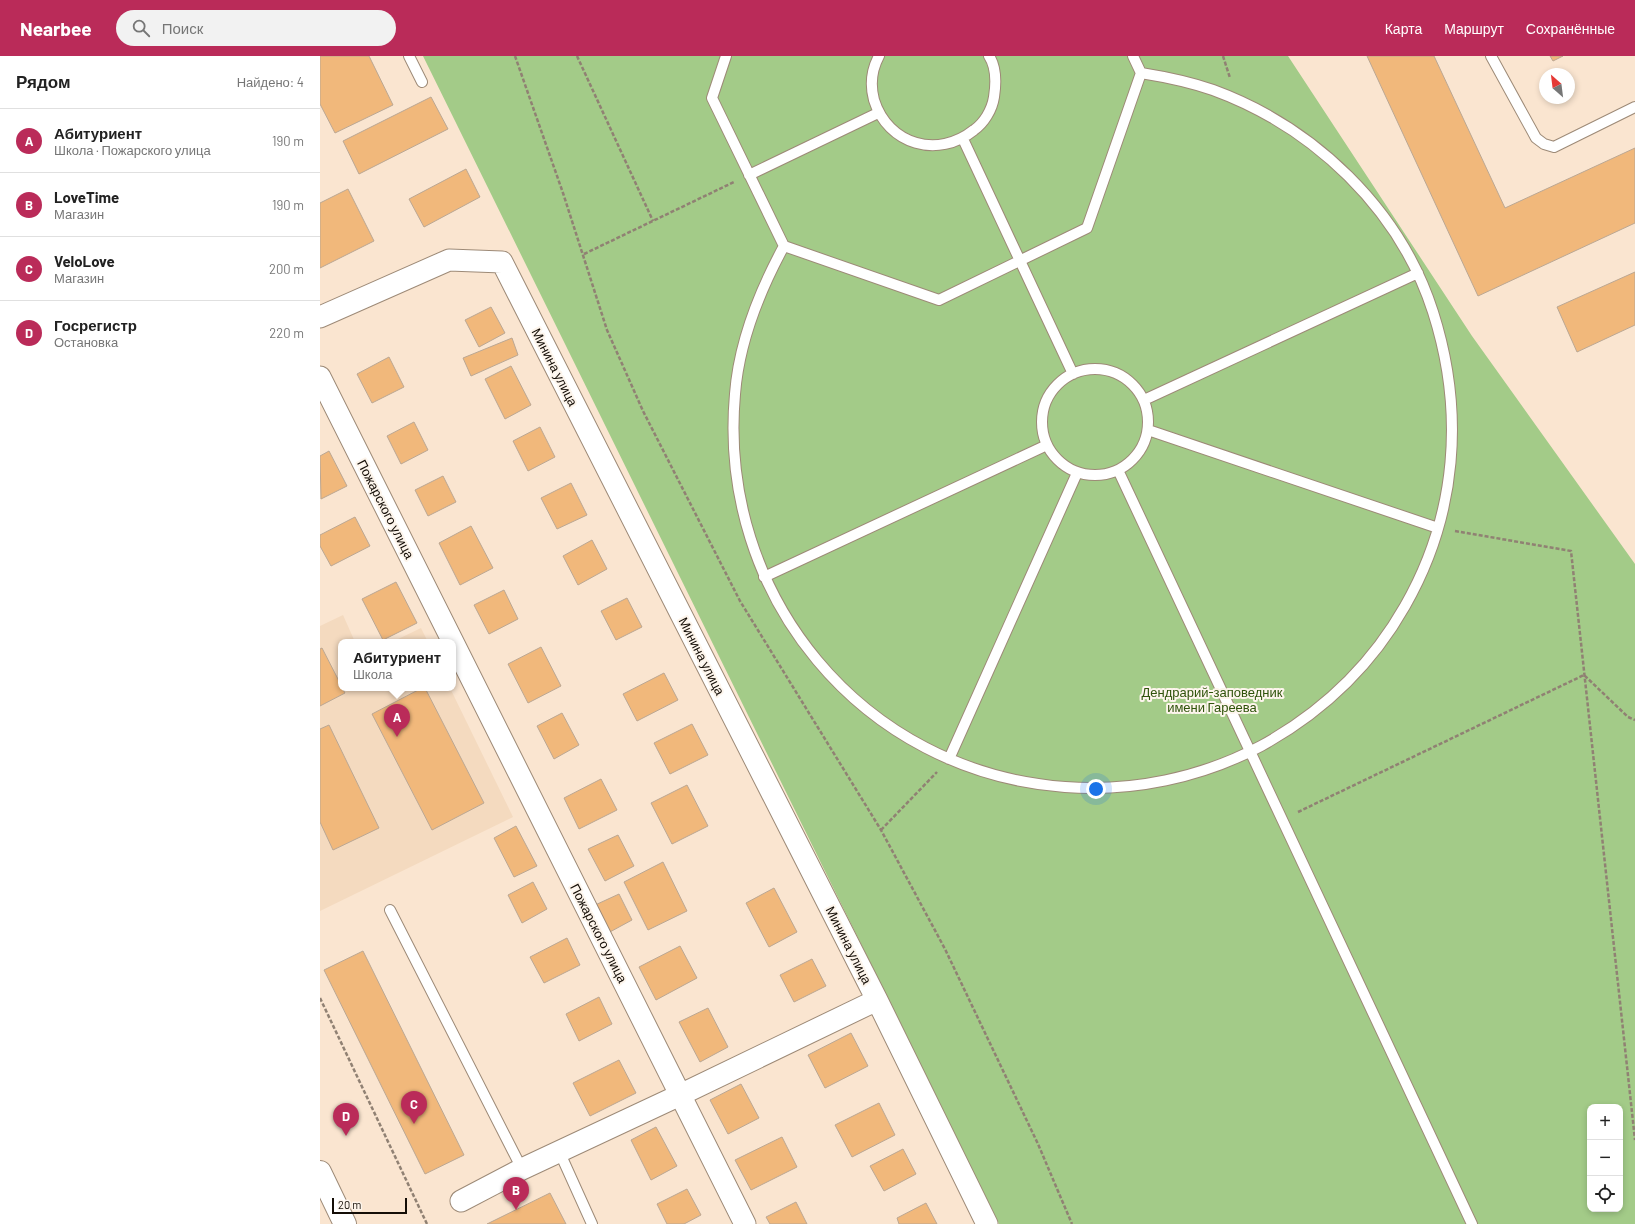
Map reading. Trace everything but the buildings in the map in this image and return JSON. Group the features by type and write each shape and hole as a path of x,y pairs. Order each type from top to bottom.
{"main road":[{"path":"320,1172 345,1224"}],"street":[{"name":"Минина улица","path":"320,317 449,260 502,262 877,1000 987,1224"},
{"name":"Пожарского улица","path":"320,377 451,639"},
{"name":"Пожарского улица","path":"456,648 745,1224"},
{"path":"461,1200 559,1151 680,1095 877,1000"}],"lane":[{"path":"409,56 422,82"},
{"path":"726,56 712,98 784,246 939,300 1088,228 1141,73 1133,56"},
{"path":"879,56 874,66 872,90 878,113 894,132 915,144 940,146 963,139 981,125 992,104 996,82 993,57"},
{"path":"1491,56 1536,138 1544,144 1554,148 1635,107"},
{"path":"784,246 766,280 751,315 741,352 735,390 733,428 740,504 750,541 764,577 779,606 817,661 839,685 864,707 891,727 949,759 982,771 1015,780 1049,786 1083,788 1118,787 1152,783 1186,776 1219,765 1250,751 1280,735 1312,713 1333,696 1357,672 1378,646 1398,619 1414,590 1428,560 1438,528 1446,496 1451,464 1453,431 1447,366 1440,335 1430,303 1418,273 1401,242 1380,212 1358,185 1333,160 1305,138 1275,118 1243,102 1210,89 1176,79 1141,73"},
{"path":"749,175 878,113"},
{"path":"963,139 1073,374"},
{"path":"1144,400 1418,273"},
{"path":"1089,369 1106,370 1122,376 1135,386 1144,400 1148,414 1148,430 1143,446 1133,460 1118,470 1098,476 1077,473 1059,462 1047,445 1042,425 1045,404 1056,386 1073,374 1089,369"},
{"path":"1148,430 1438,528"},
{"path":"764,577 1047,445"},
{"path":"1118,470 1472,1224"},
{"path":"949,759 1077,473"},
{"path":"390,910 522,1169"},
{"path":"559,1151 592,1224"}],"path":[{"path":"515,56 530,95 584,254 607,330 640,404 740,601 880,830 945,949 1038,1144 1072,1224"},
{"path":"577,56 653,221"},
{"path":"584,254 749,175"},
{"path":"1438,528 1571,551 1635,1140"},
{"path":"1584,675 1628,717 1635,720"},
{"path":"1282,819 1584,675"},
{"path":"880,830 949,759"},
{"path":"320,998 427,1224"}],"shaded area":[{"path":"343,615 354,639 338,639 338,691 451,691 513,817 320,911 320,626"},
{"path":"421,628 426,639 398,639"}],"green space":[{"name":"Дендрарий-заповедник имени Гареева","path":"423,56 1288,56 1472,336 1635,564 1635,1224 999,1224"}],"place":[{"name":"Абитуриент","path":"397,737"},
{"name":"VeloLove","path":"414,1124"},
{"name":"Госрегистр","path":"346,1136"},
{"name":"LoveTime","path":"516,1210"}]}
